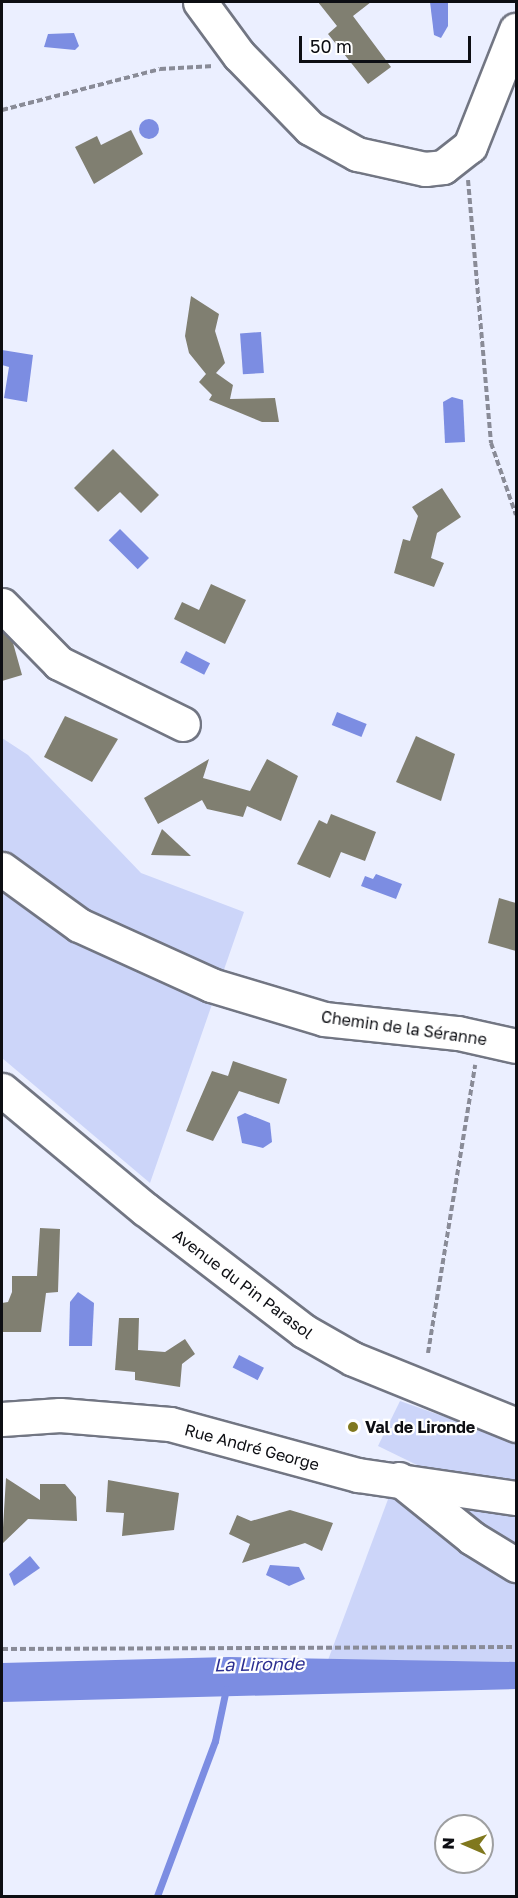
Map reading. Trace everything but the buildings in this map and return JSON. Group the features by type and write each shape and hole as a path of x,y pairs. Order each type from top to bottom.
{"street":[{"path":"200,2 239,55 310,128 333,144 404,166 444,167 459,159 477,135 516,30"},
{"path":"2,604 59,663 183,724"},
{"name":"Chemin de la Séranne","path":"2,869 79,925 211,985 324,1019 479,1038 516,1046"},
{"name":"Avenue du Pin Parasol","path":"2,1090 145,1209 304,1331 353,1359 516,1425"},
{"name":"Rue André George","path":"2,1419 98,1416 170,1424 358,1475 395,1476 516,1498"},
{"path":"395,1476 472,1538 516,1565"}],"path":[{"path":"2,110 160,69 204,68 239,55"},
{"path":"459,159 472,190 491,443 516,515"},
{"path":"428,1353 479,1038"},
{"path":"2,1649 516,1647"}],"shaded area":[{"path":"2,738 28,755 141,873 244,912 150,1183 2,1058"},
{"path":"400,1401 516,1442 516,1488 417,1465 378,1446"},
{"path":"390,1494 516,1578 516,1662 328,1660"},
{"path":"466,1505 516,1511 516,1554 464,1513"}],"water":[{"path":"430,2 448,2 448,26 441,38 434,35"},
{"path":"74,33 79,46 75,50 44,47 48,34"},
{"path":"149,119 156,122 159,129 156,136 149,139 142,136 139,129 142,122"},
{"path":"261,332 264,373 243,374 240,333"},
{"path":"2,350 33,355 27,402 4,398 9,367 2,365"},
{"path":"452,397 463,400 465,442 445,443 443,402"},
{"path":"120,529 149,558 138,569 109,540"},
{"path":"186,651 210,663 204,675 180,663"},
{"path":"337,712 367,724 361,737 332,725"},
{"path":"376,874 402,884 396,899 361,886 365,876 373,879"},
{"path":"245,1113 270,1123 272,1142 263,1148 242,1143 237,1117"},
{"path":"78,1292 94,1303 92,1346 69,1346 70,1302"},
{"path":"239,1355 264,1368 258,1380 233,1367"},
{"path":"30,1556 40,1568 14,1586 9,1574"},
{"path":"270,1565 299,1567 305,1579 289,1586 266,1575"},
{"name":"La Lironde","path":"229,1657 516,1662 516,1689 2,1702 2,1663"}],"waterway":[{"path":"157,1896 215,1741 226,1689"}],"place":[{"name":"Val de Lironde","path":"353,1427"}]}
